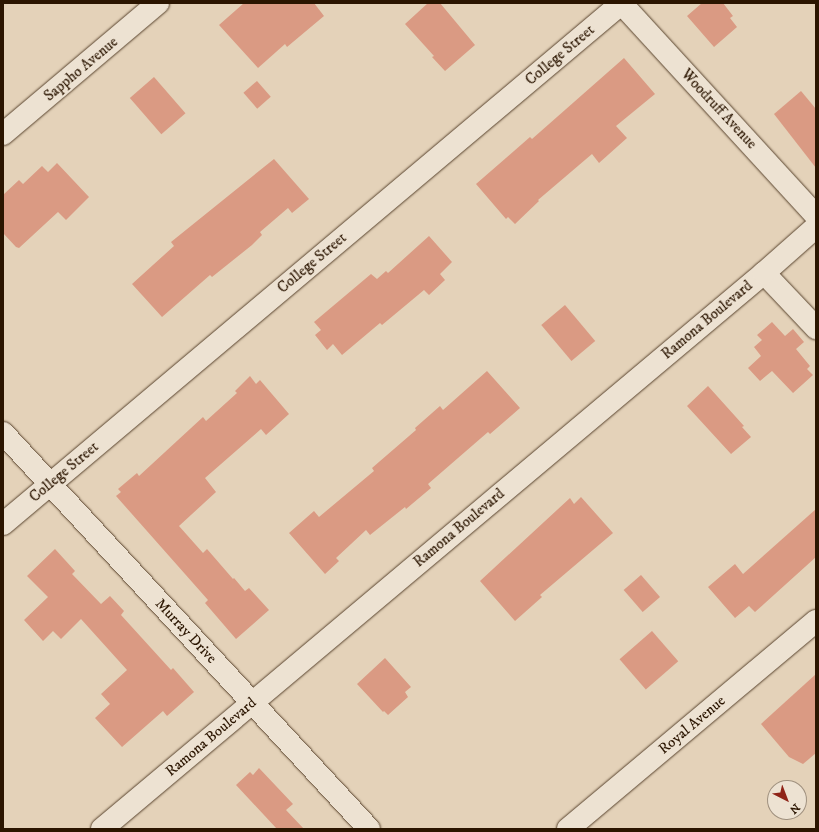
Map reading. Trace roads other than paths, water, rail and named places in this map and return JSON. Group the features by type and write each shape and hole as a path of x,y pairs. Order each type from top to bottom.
{"street":[{"name":"Sappho Avenue","path":"3,134 158,3"},
{"name":"Woodruff Avenue","path":"621,3 816,216"},
{"name":"College Street","path":"3,524 621,3"},
{"name":"Ramona Boulevard","path":"102,829 764,273 816,227"},
{"path":"764,273 816,328"},
{"name":"Murray Drive","path":"3,433 369,829"},
{"name":"Royal Avenue","path":"568,829 816,621"}]}
